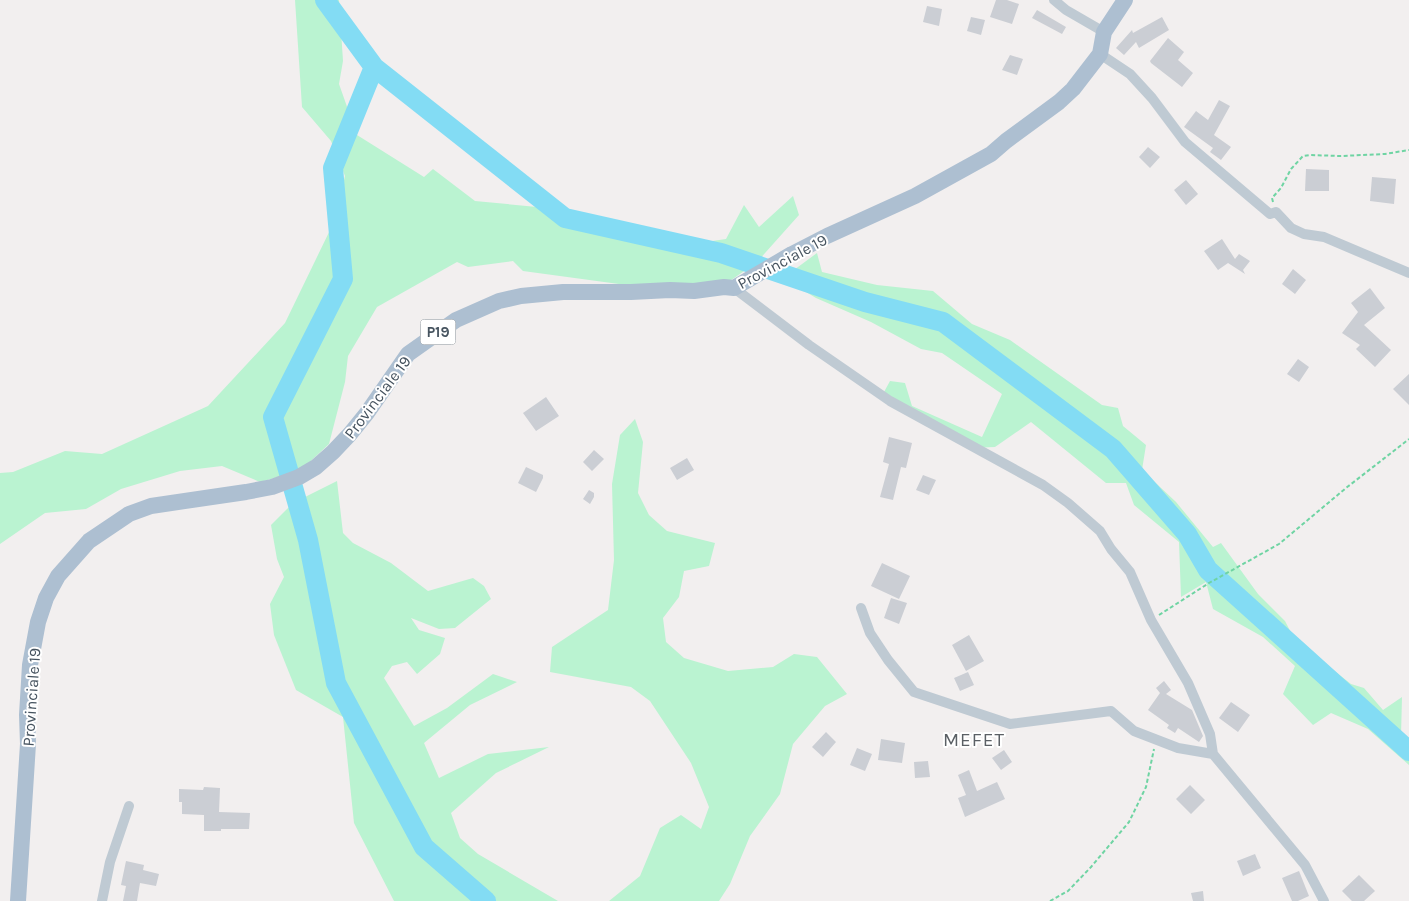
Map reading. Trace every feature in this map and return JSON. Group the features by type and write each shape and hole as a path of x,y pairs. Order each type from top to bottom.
{"main road":[{"name":"Provinciale 19","path":"18,901 28,744 27,715 31,658 38,622 46,598 58,576 89,541 130,514 151,506 254,491 272,487 299,477 316,467 350,434 408,354 456,320 499,300 563,292 694,291 724,287 734,288 792,254 844,228 916,196 991,154 1067,95 1100,54 1104,32 1125,0"}],"street":[{"path":"1054,0 1066,10 1104,32"},
{"path":"1100,54 1130,74 1152,98 1185,142 1270,214 1276,212 1291,228 1304,234 1324,237 1409,273"},
{"path":"734,288 809,345 890,402 1043,485 1068,503 1100,531 1111,549 1130,572 1151,620 1188,683 1210,734 1213,754 1305,865 1320,899"},
{"path":"861,608 870,633 888,660 914,692 1010,724 1111,711 1134,730 1178,748 1213,754"},
{"path":"102,901 110,862 128,806"}],"path":[{"path":"1276,212 1272,198 1278,194 1294,165 1303,156 1385,154 1409,150"},
{"path":"1151,620 1209,583 1279,544 1346,488 1409,440"},
{"path":"1050,901 1068,891 1129,822 1146,787 1156,739"}],"green space":[{"path":"295,0 339,0 343,61 339,84 357,135 424,177 433,169 475,201 558,209 664,248 726,239 744,205 759,227 793,196 799,215 757,262 717,290 641,287 523,271 513,261 468,267 457,262 377,307 348,356 345,382 329,444 300,471 260,482 222,466 180,471 121,489 86,509 45,513 0,544 0,473 13,472 65,451 102,454 208,406 285,323 332,226 345,176 331,141 302,107"},
{"path":"817,253 822,272 877,285 933,291 972,324 1010,340 1102,405 1118,408 1123,426 1146,445 1142,470 1176,502 1213,547 1221,543 1258,594 1285,621 1299,648 1304,647 1351,684 1364,688 1383,710 1402,697 1401,736 1409,738 1409,765 1368,729 1331,713 1313,725 1283,694 1295,666 1263,637 1213,609 1206,582 1181,597 1179,542 1134,505 1126,483 1106,483 1031,422 995,447 970,448 884,392 890,381 905,383 912,406 982,437 1002,394 942,353 921,349 871,322 816,298 783,278"},
{"path":"635,419 643,442 638,493 649,515 667,531 715,543 709,566 684,571 679,597 663,618 666,642 684,658 728,671 773,667 794,654 817,657 847,694 825,706 793,744 780,794 750,836 730,884 719,901 609,901 640,876 660,828 681,815 701,829 709,807 691,763 650,701 631,687 550,672 552,647 608,610 614,560 612,484 620,435"},
{"path":"337,481 343,533 353,543 391,563 428,591 473,578 484,586 491,599 455,628 439,629 411,618 419,630 445,638 440,654 417,674 407,662 392,666 384,678 414,726 447,708 493,674 517,682 470,705 424,743 439,778 488,754 549,747 496,773 451,813 460,838 478,854 558,901 394,901 354,823 343,717 296,690 274,635 270,604 284,577 277,559 271,525 293,503"}],"building":[{"path":"996,0 1007,0 1019,4 1012,24 990,17"},
{"path":"927,6 942,9 939,26 923,22"},
{"path":"1037,10 1066,27 1062,34 1032,18"},
{"path":"971,17 985,20 981,35 967,31"},
{"path":"1162,17 1169,30 1139,48 1136,42 1124,55 1116,48 1132,30 1133,33"},
{"path":"1168,38 1184,52 1178,60 1193,73 1182,87 1150,61"},
{"path":"1010,55 1023,59 1017,75 1002,70"},
{"path":"1219,100 1230,106 1214,135 1231,147 1221,160 1210,152 1213,148 1184,127 1196,111 1208,120"},
{"path":"1148,147 1160,157 1150,168 1139,157"},
{"path":"1306,169 1329,170 1329,191 1305,191"},
{"path":"1372,177 1396,179 1394,204 1370,201"},
{"path":"1186,180 1198,194 1186,205 1174,190"},
{"path":"1222,239 1235,259 1239,254 1250,261 1243,270 1245,274 1228,263 1218,270 1204,251"},
{"path":"1293,269 1306,280 1295,294 1282,284"},
{"path":"1370,288 1385,308 1364,325 1391,350 1375,367 1356,349 1360,345 1342,333 1358,312 1351,303"},
{"path":"1298,359 1309,367 1299,382 1287,374"},
{"path":"1409,374 1409,405 1393,389"},
{"path":"546,397 559,416 536,431 523,413"},
{"path":"889,437 912,443 906,468 901,467 893,500 880,497 889,464 883,462"},
{"path":"594,450 604,459 592,471 583,462"},
{"path":"687,458 694,470 677,480 670,468"},
{"path":"526,467 543,475 536,492 518,483"},
{"path":"923,475 936,480 929,495 916,490"},
{"path":"589,490 594,493 590,504 583,499"},
{"path":"882,563 910,576 899,599 871,586"},
{"path":"891,598 907,603 899,624 884,618"},
{"path":"969,635 984,661 966,671 952,645"},
{"path":"968,672 974,685 960,691 954,678"},
{"path":"1164,681 1171,690 1166,694 1192,710 1203,736 1199,742 1178,728 1175,733 1167,728 1169,725 1148,710 1160,693 1156,688"},
{"path":"1231,702 1250,715 1238,732 1219,718"},
{"path":"826,732 836,742 823,757 812,747"},
{"path":"881,739 905,743 902,763 878,760"},
{"path":"857,748 872,754 865,771 850,765"},
{"path":"1004,750 1012,762 1001,770 992,758"},
{"path":"928,761 930,777 915,778 914,762"},
{"path":"969,770 977,791 997,782 1005,799 965,817 958,798 966,795 958,775"},
{"path":"1190,785 1205,800 1191,814 1176,799"},
{"path":"204,787 220,788 219,812 250,813 249,829 204,831 204,815 182,814 182,802 179,802 179,789 203,790"},
{"path":"1255,854 1261,868 1243,876 1237,861"},
{"path":"126,861 144,865 143,870 159,874 156,886 140,883 137,901 123,901 126,886 121,885"},
{"path":"1299,871 1309,896 1298,901 1292,901 1282,878"},
{"path":"1359,875 1375,891 1364,901 1352,901 1342,891"},
{"path":"1203,891 1204,901 1193,901 1191,893"}],"waterway":[{"path":"325,0 374,67 565,218 721,253 865,302 943,322 1113,449 1187,534 1208,570 1409,751"},
{"path":"374,67 333,168 343,279 273,417 308,540 336,683 424,847 486,901"}],"district":[{"name":"MEFET","path":"974,739"}]}
